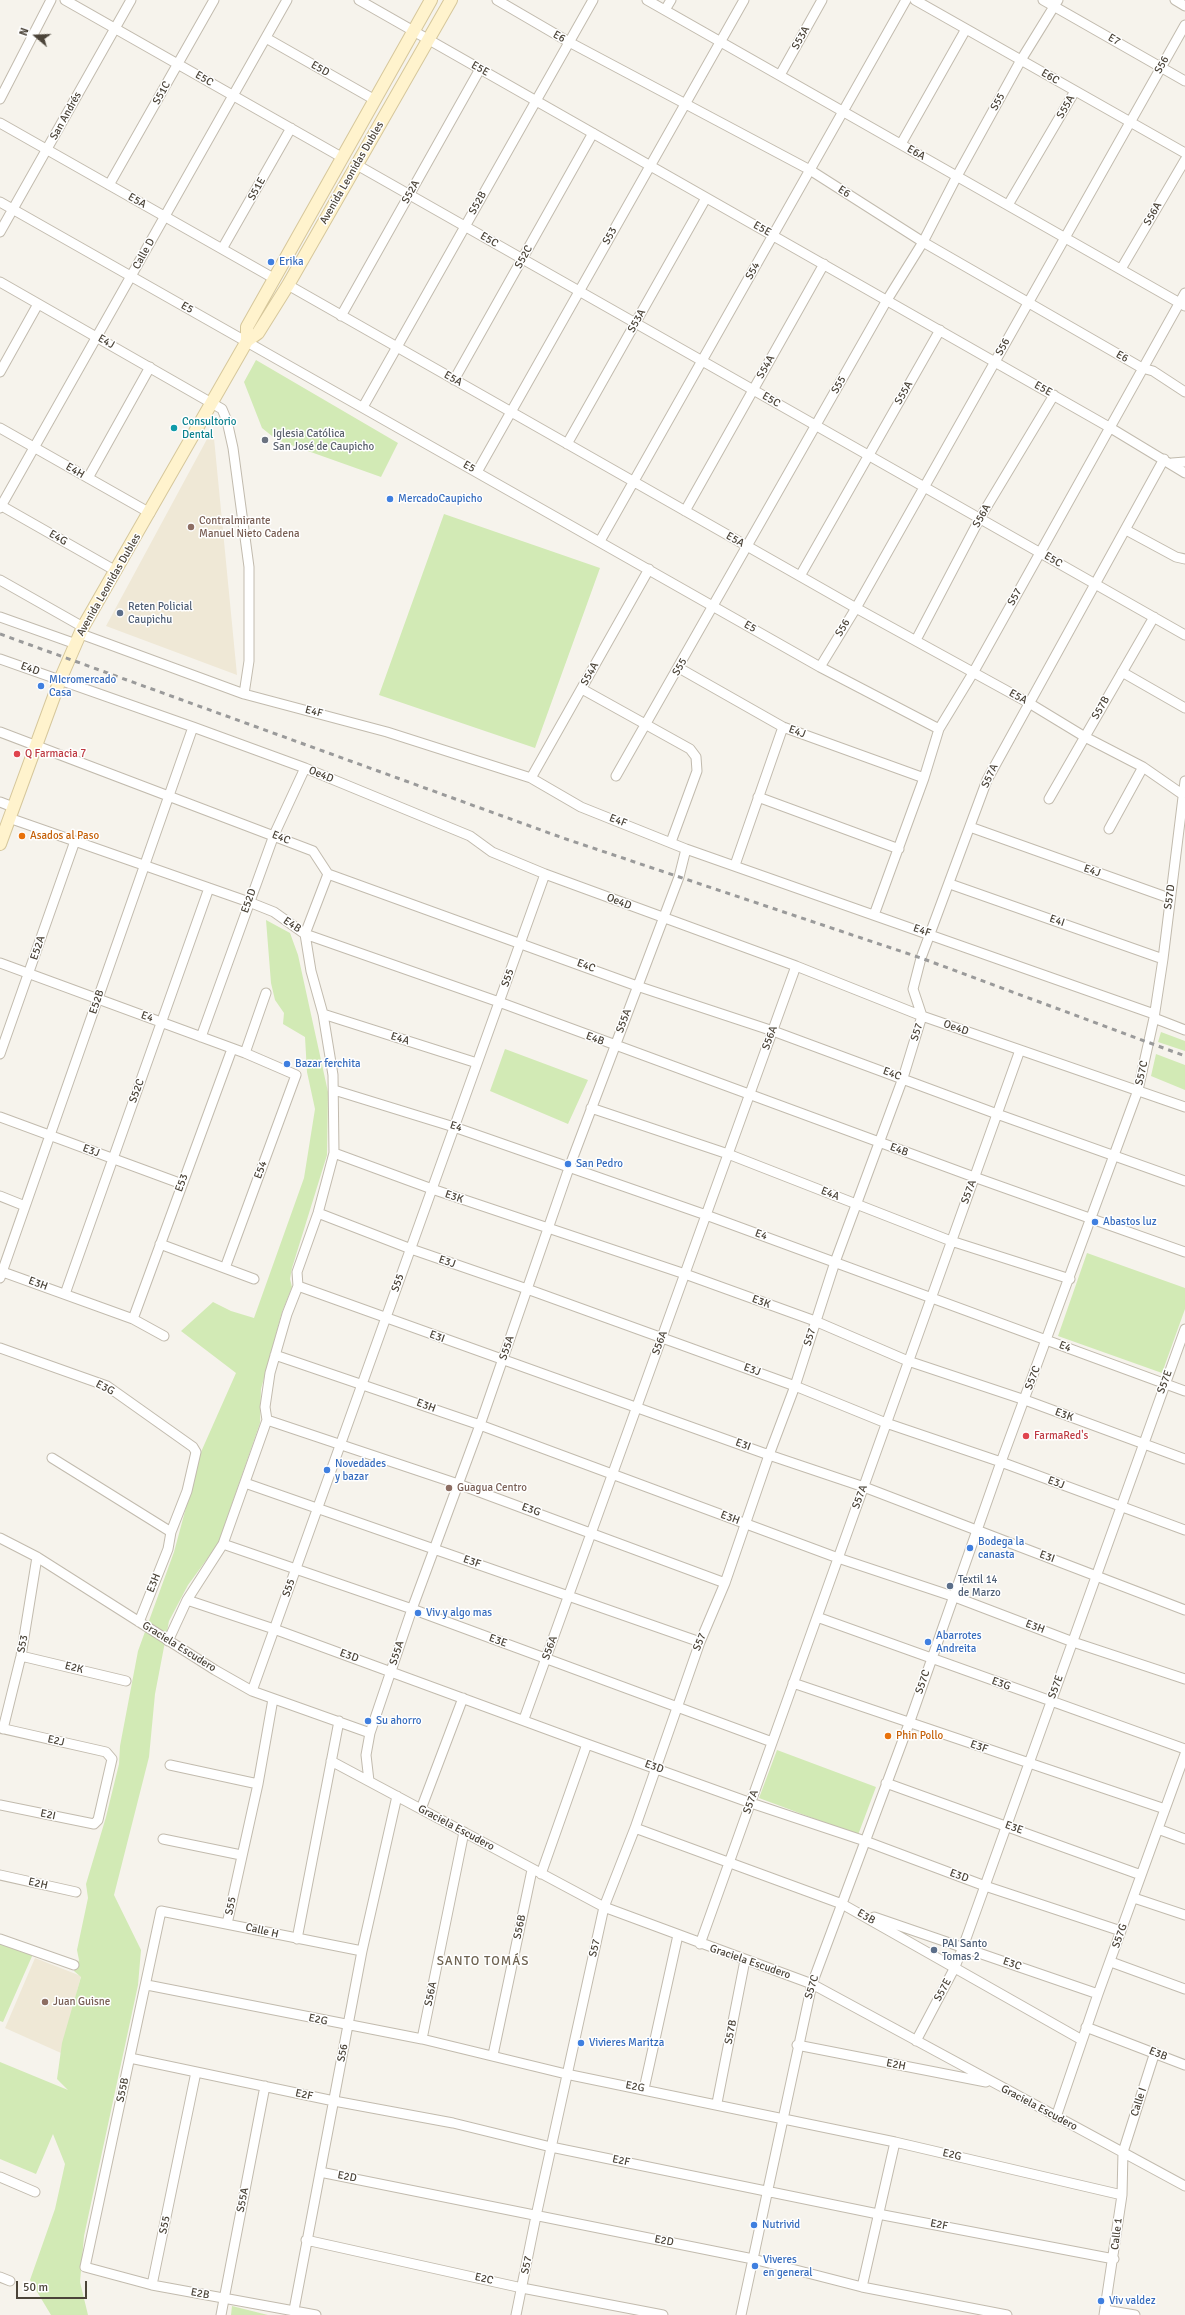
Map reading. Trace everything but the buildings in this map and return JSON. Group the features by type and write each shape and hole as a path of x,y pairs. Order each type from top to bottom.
{"main road":[{"name":"Avenida Leonidas Dubles","path":"248,341 247,327 431,0"},
{"name":"Avenida Leonidas Dubles","path":"0,844 60,680 80,635 212,402 248,341 258,333 288,285 427,39 451,0"}],"street":[{"path":"0,99 51,0"},
{"name":"E5C","path":"65,0 343,158"},
{"name":"San Andrés","path":"0,232 131,0"},
{"name":"S51C","path":"110,185 214,0"},
{"name":"Calle D","path":"0,507 287,0"},
{"name":"E5E","path":"358,0 1054,395 1168,461 1185,473"},
{"name":"E6","path":"497,0 569,42 810,170 923,242 1027,304 1142,368 1153,371 1185,392"},
{"name":"S52B","path":"363,407 593,0"},
{"name":"E6A","path":"647,0 1182,304"},
{"path":"665,10 671,0"},
{"name":"S53","path":"477,472 744,0"},
{"name":"S53A","path":"780,75 822,0"},
{"name":"S54","path":"600,541 906,0"},
{"name":"E6C","path":"915,0 1185,153"},
{"name":"E7","path":"1043,0 1056,3 1185,80"},
{"path":"1175,0 1185,6"},
{"name":"S55","path":"616,776 679,668 887,300 923,242 957,176 1021,60 1056,3"},
{"name":"S56","path":"820,667 856,608 923,486 1131,123 1185,25"},
{"path":"901,144 966,29"},
{"name":"E5D","path":"266,38 375,100"},
{"name":"S52A","path":"341,316 480,69"},
{"name":"S55A","path":"1008,205 1075,91"},
{"name":"E5A","path":"0,123 275,279"},
{"name":"S51E","path":"222,249 291,128"},
{"name":"S52C","path":"454,380 593,133"},
{"name":"S56A","path":"1121,269 1185,160"},
{"name":"E5C","path":"357,164 1185,635"},
{"name":"S53A","path":"567,444 706,198"},
{"name":"E5","path":"0,202 131,277 248,341 820,667 939,729"},
{"name":"S54A","path":"684,511 824,264"},
{"name":"E4J","path":"0,282 222,409 227,421 249,567 249,661 244,694"},
{"name":"E5A","path":"288,285 856,608 1028,703 1085,737 1143,767 1182,794"},
{"name":"S57","path":"874,915 924,778 939,729 973,673 1142,368 1182,304 1185,293"},
{"path":"0,372 38,304"},
{"name":"S55A","path":"800,576 940,330"},
{"path":"88,478 150,367"},
{"name":"S56A","path":"916,640 980,518 1054,395"},
{"name":"E4H","path":"0,428 150,513"},
{"path":"1096,584 1126,530 1168,461 1185,462"},
{"name":"E4G","path":"0,507 116,571"},
{"path":"1126,530 1176,557 1185,559"},
{"name":"S54A","path":"531,778 649,569"},
{"name":"E4F","path":"0,580 80,635 244,694 387,732 531,778 581,807 686,849 930,934 1154,1016 1185,1030"},
{"name":"S57A","path":"914,982 930,934 950,884 987,780 1028,703 1096,584"},
{"path":"0,617 80,635"},
{"name":"S57B","path":"1049,799 1154,617"},
{"name":"E4D","path":"0,658 60,680"},
{"name":"E4J","path":"679,668 783,727 924,778"},
{"path":"1122,672 1185,708"},
{"name":"Oe4D","path":"60,680 194,726 305,768 470,836 492,852 545,874 796,966 922,1016 1185,1107"},
{"path":"582,688 690,750 696,757 697,771 671,842"},
{"name":"E52B","path":"1,1273 194,726"},
{"path":"735,865 783,727"},
{"name":"E4C","path":"0,732 313,851 328,874 637,986 773,1031 997,1114 1185,1181"},
{"path":"1109,829 1143,767"},
{"name":"E52D","path":"201,1037 274,835 305,768"},
{"name":"S57D","path":"1154,1016 1163,959 1169,898 1182,827 1182,794 1185,781"},
{"path":"758,797 899,849"},
{"name":"E4B","path":"0,802 11,812 75,841 274,912 305,934 499,1002 880,1143 1185,1252"},
{"name":"E4J","path":"970,828 1169,898"},
{"name":"E52A","path":"0,1054 75,841"},
{"name":"S55A","path":"369,1781 366,1755 370,1733 412,1609 480,1425 549,1230 569,1168 662,918 679,877 686,849"},
{"path":"1177,850 1185,857"},
{"path":"168,1641 187,1600 223,1544 267,1420 265,1407 266,1392 275,1355 287,1314 298,1286 297,1272 318,1213 334,1153 333,1075 323,1014 311,971 305,934 328,874"},
{"name":"S55","path":"252,1691 545,874"},
{"name":"E4I","path":"950,884 1163,959"},
{"name":"S52C","path":"65,1294 209,888"},
{"name":"E4","path":"0,962 294,1072"},
{"name":"S56A","path":"524,1719 796,966"},
{"name":"S57","path":"516,2315 566,2074 604,1908 635,1828 700,1642 725,1583 769,1455 795,1386 835,1262 903,1078 922,1016 913,989 914,982"},
{"path":"245,1053 266,993"},
{"name":"E4A","path":"323,1014 477,1063"},
{"name":"S57C","path":"741,2315 797,2045 812,1984 910,1721 931,1659 955,1597 977,1531 1138,1090 1154,1016"},
{"name":"E53","path":"133,1319 232,1048"},
{"name":"S57A","path":"700,1944 1020,1050"},
{"name":"E54","path":"225,1268 295,1078 294,1072"},
{"name":"E4","path":"334,1090 454,1127 706,1215 1185,1391"},
{"name":"E4A","path":"591,1108 728,1154 951,1241 1070,1279"},
{"name":"E3J","path":"0,1117 182,1184"},
{"name":"E3K","path":"334,1153 549,1230 685,1274 815,1321 908,1361 1025,1400 1185,1459"},
{"path":"0,1196 25,1206"},
{"name":"E3J","path":"318,1213 410,1249 527,1289 795,1386 886,1423 1002,1462 1185,1530"},
{"path":"160,1244 254,1279"},
{"name":"E3H","path":"1,1273 65,1294 133,1319 164,1336"},
{"name":"E3I","path":"298,1286 769,1455 864,1487 1185,1610"},
{"name":"S57E","path":"916,2041 954,1969 963,1947 1008,1826 1120,1507 1185,1329"},
{"name":"E3G","path":"0,1348 107,1386 193,1447 196,1452"},
{"name":"E3H","path":"275,1355 362,1383 480,1425 838,1558 955,1597 1073,1642 1185,1679"},
{"name":"E3G","path":"267,1420 458,1484 725,1583"},
{"name":"E3H","path":"138,1622 168,1549 171,1532 187,1491 196,1452"},
{"path":"52,1458 171,1532"},
{"name":"E3F","path":"245,1483 318,1507 700,1642"},
{"name":"Graciela Escudero","path":"0,1538 37,1557 168,1641 252,1691 273,1700 370,1733"},
{"name":"E3E","path":"223,1544 412,1609 546,1659 677,1705 772,1742"},
{"name":"S53","path":"2,1729 21,1656 37,1557"},
{"name":"E3D","path":"187,1600 274,1629 524,1719 587,1744 750,1803 865,1841 985,1886 1122,1931"},
{"name":"E3G","path":"817,1617 1051,1702 1185,1748"},
{"name":"E2K","path":"21,1656 126,1681"},
{"name":"E3F","path":"793,1683 910,1721 1029,1765 1165,1809"},
{"path":"421,1809 463,1698"},
{"name":"S55","path":"227,1924 258,1784 273,1700"},
{"path":"297,1940 339,1722"},
{"name":"E2J","path":"2,1729 106,1752 111,1756 112,1759 96,1823"},
{"path":"541,1874 587,1744"},
{"name":"S57G","path":"1056,2118 1086,2027 1111,1962 1141,1875 1165,1809 1183,1768 1185,1754"},
{"name":"Graciela Escudero","path":"331,1761 604,1908 812,1984 1056,2118 1185,2185"},
{"path":"170,1765 258,1784"},
{"name":"E3E","path":"886,1783 1141,1875"},
{"name":"S56","path":"294,2310 306,2240 362,1951 397,1796"},
{"name":"E2I","path":"0,1805 92,1825 96,1823"},
{"name":"E3B","path":"635,1828 842,1904 954,1969 1082,2040"},
{"path":"1158,1829 1185,1839"},
{"name":"S56A","path":"422,2039 464,1832"},
{"path":"162,1839 242,1855"},
{"name":"S56B","path":"493,2055 532,1870"},
{"name":"E2H","path":"0,1875 76,1892"},
{"path":"1134,1898 1185,1915"},
{"name":"Calle H","path":"161,1911 297,1940 362,1951"},
{"name":"S55B","path":"85,2268 147,1985 161,1911"},
{"name":"E3C","path":"857,1912 1098,1994"},
{"path":"644,2089 678,1935"},
{"path":"0,1939 74,1965"},
{"name":"S57B","path":"717,2104 745,1960"},
{"path":"1111,1962 1185,1989"},
{"name":"E2G","path":"147,1985 348,2026 422,2039 493,2055 566,2074 895,2142 1122,2195"},
{"name":"E3B","path":"1086,2027 1155,2052 1185,2065"},
{"name":"E2H","path":"797,2045 994,2084"},
{"name":"Calle I","path":"1123,2152 1155,2052"},
{"name":"E2F","path":"130,2058 334,2101 453,2123 551,2147 878,2214 1114,2259"},
{"name":"S55","path":"152,2284 196,2072"},
{"name":"S55A","path":"221,2315 265,2086"},
{"path":"862,2287 895,2142"},
{"name":"Calle 1","path":"1105,2312 1114,2259 1122,2195 1123,2152"},
{"name":"E2D","path":"320,2172 753,2259 862,2287 1007,2315"},
{"path":"0,2177 35,2192"},
{"name":"E2C","path":"306,2240 522,2288 663,2315"},
{"name":"E2B","path":"85,2268 152,2284 316,2315"},
{"path":"0,2277 10,2281"},
{"path":"1105,2312 1135,2315"}],"shaded area":[{"name":"Contralmirante Manuel Nieto Cadena","path":"213,428 237,675 106,626"},
{"name":"Juan Guisne","path":"35,1958 81,1976 61,2053 5,2028"}],"green space":[{"path":"256,360 398,443 381,477 277,440 262,428 244,382"},
{"path":"444,514 600,568 535,748 379,695"},
{"path":"266,920 290,933 298,955 328,1092 327,1155 292,1268 290,1279 292,1287 282,1312 261,1389 260,1423 218,1544 188,1585 169,1621 155,1694 149,1757 114,1895 141,1950 138,1985 84,2236 80,2282 88,2315 51,2315 30,2280 55,2209 65,2164 53,2134 36,2174 0,2159 0,2062 68,2090 57,2079 62,2043 81,1977 74,1971 79,1960 77,1950 88,1898 86,1884 106,1817 119,1764 120,1746 138,1651 174,1552 201,1452 236,1373 181,1331 213,1302 231,1311 254,1318 304,1178 315,1109 307,1072 305,1037 283,1024 284,1013 275,1000 271,983"},
{"path":"1161,1032 1185,1041 1185,1051 1158,1042"},
{"path":"505,1049 588,1080 568,1124 490,1091"},
{"path":"1156,1054 1185,1065 1185,1090 1151,1076"},
{"path":"1087,1253 1185,1288 1185,1309 1162,1373 1058,1336"},
{"path":"777,1750 876,1787 858,1835 759,1798"},
{"path":"0,1940 33,1954 3,2022 0,2021"},
{"path":"232,2306 268,2315 231,2315"}],"railway":[{"path":"0,634 563,838 921,958 1185,1056"}],"place":[{"name":"Erika","path":"271,262"},
{"name":"Consultorio Dental","path":"174,428"},
{"name":"Iglesia Católica San José de Caupicho","path":"265,440"},
{"name":"MercadoCaupicho","path":"390,499"},
{"name":"Contralmirante Manuel Nieto Cadena","path":"191,527"},
{"name":"Reten Policial Caupichu","path":"120,613"},
{"name":"MIcromercado Casa","path":"41,686"},
{"name":"Q Farmacia 7","path":"17,754"},
{"name":"Asados al Paso","path":"22,836"},
{"name":"Bazar ferchita","path":"287,1064"},
{"name":"San Pedro","path":"568,1164"},
{"name":"Abastos luz","path":"1095,1222"},
{"name":"FarmaRed's","path":"1026,1436"},
{"name":"Novedades y bazar","path":"327,1470"},
{"name":"Guagua Centro","path":"449,1488"},
{"name":"Bodega la canasta","path":"970,1548"},
{"name":"Textil 14 de Marzo","path":"950,1586"},
{"name":"Viv y algo mas","path":"418,1613"},
{"name":"Abarrotes Andreita","path":"928,1642"},
{"name":"Su ahorro","path":"368,1721"},
{"name":"Phin Pollo","path":"888,1736"},
{"name":"PAI Santo Tomas 2","path":"934,1950"},
{"name":"Juan Guisne","path":"45,2002"},
{"name":"Vivieres Maritza","path":"581,2043"},
{"name":"Nutrivid","path":"754,2225"},
{"name":"Viveres en general","path":"755,2266"},
{"name":"Viv valdez","path":"1101,2301"}],"district":[{"name":"SANTO TOMÁS","path":"483,1962"}]}
